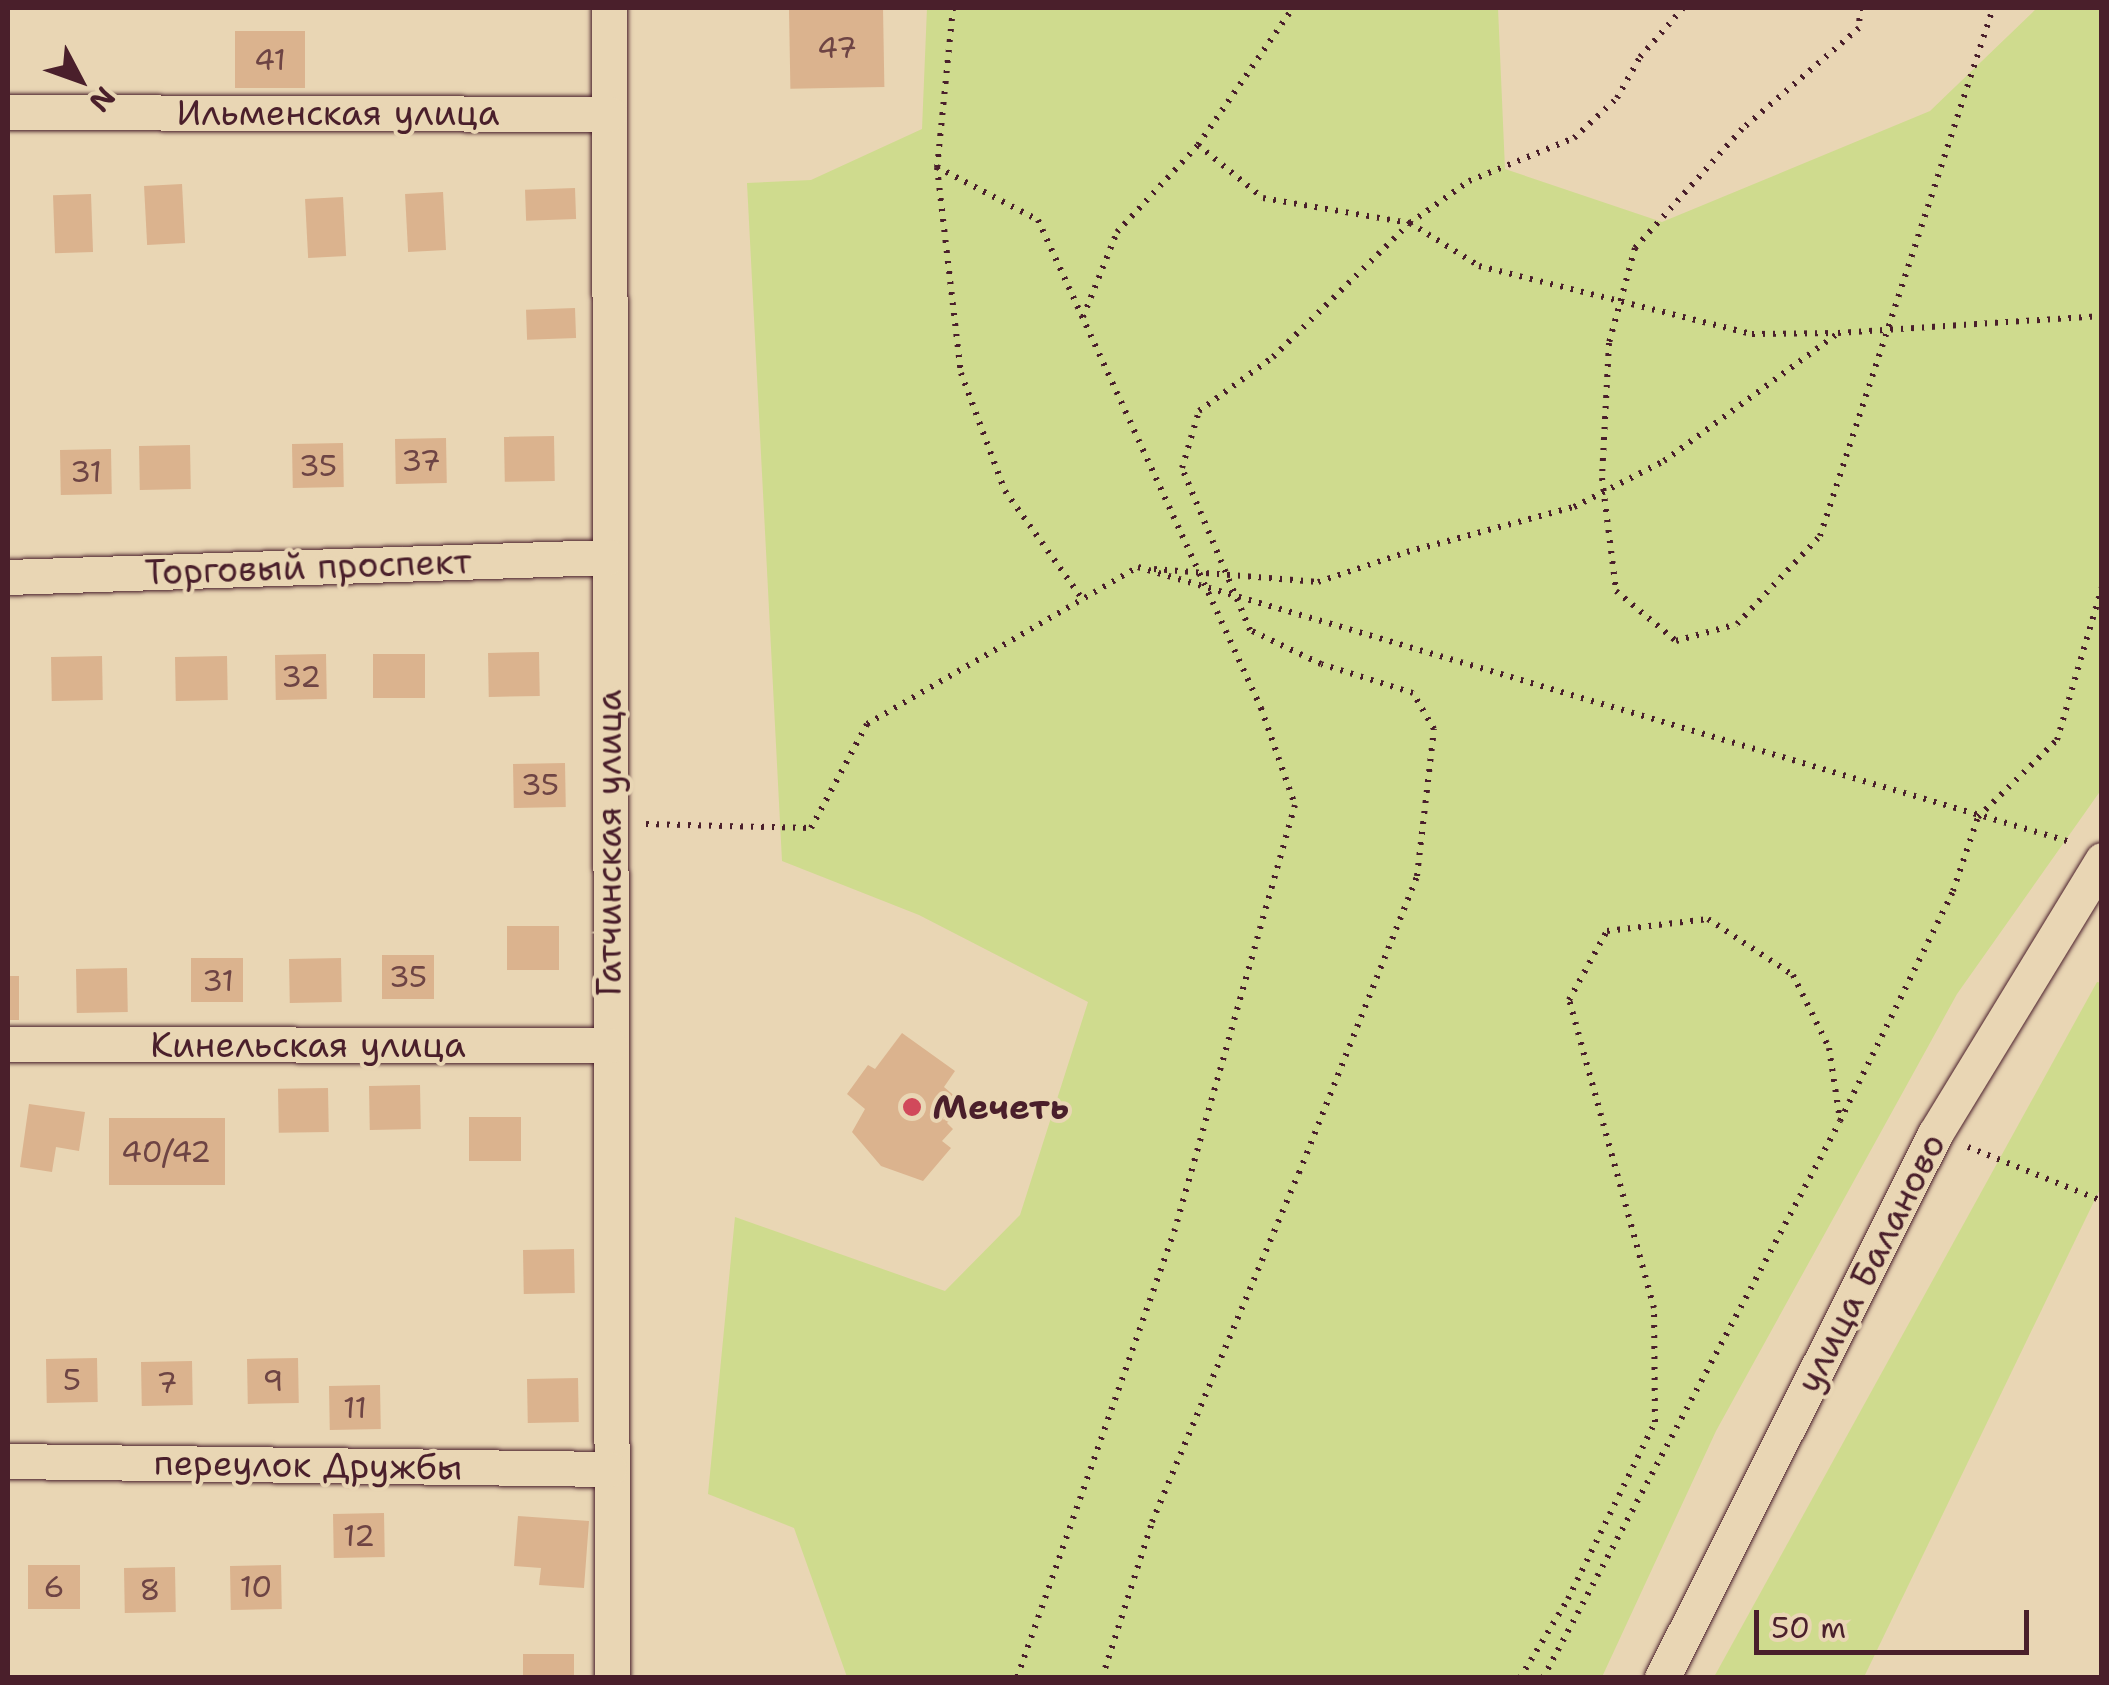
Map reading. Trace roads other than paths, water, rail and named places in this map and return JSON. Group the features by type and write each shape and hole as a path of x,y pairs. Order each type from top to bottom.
{"street":[{"name":"Гатчинская улица","path":"610,8 612,1678"},
{"name":"Ильменская улица","path":"8,112 609,114"},
{"name":"Торговый проспект","path":"8,577 609,557"},
{"name":"улица Баланово","path":"1662,1678 1936,1134 2093,853"},
{"name":"Кинельская улица","path":"8,1044 610,1045"},
{"name":"переулок Дружбы","path":"8,1461 609,1469"}],"place":[{"name":"Мечеть","path":"912,1107"}]}
